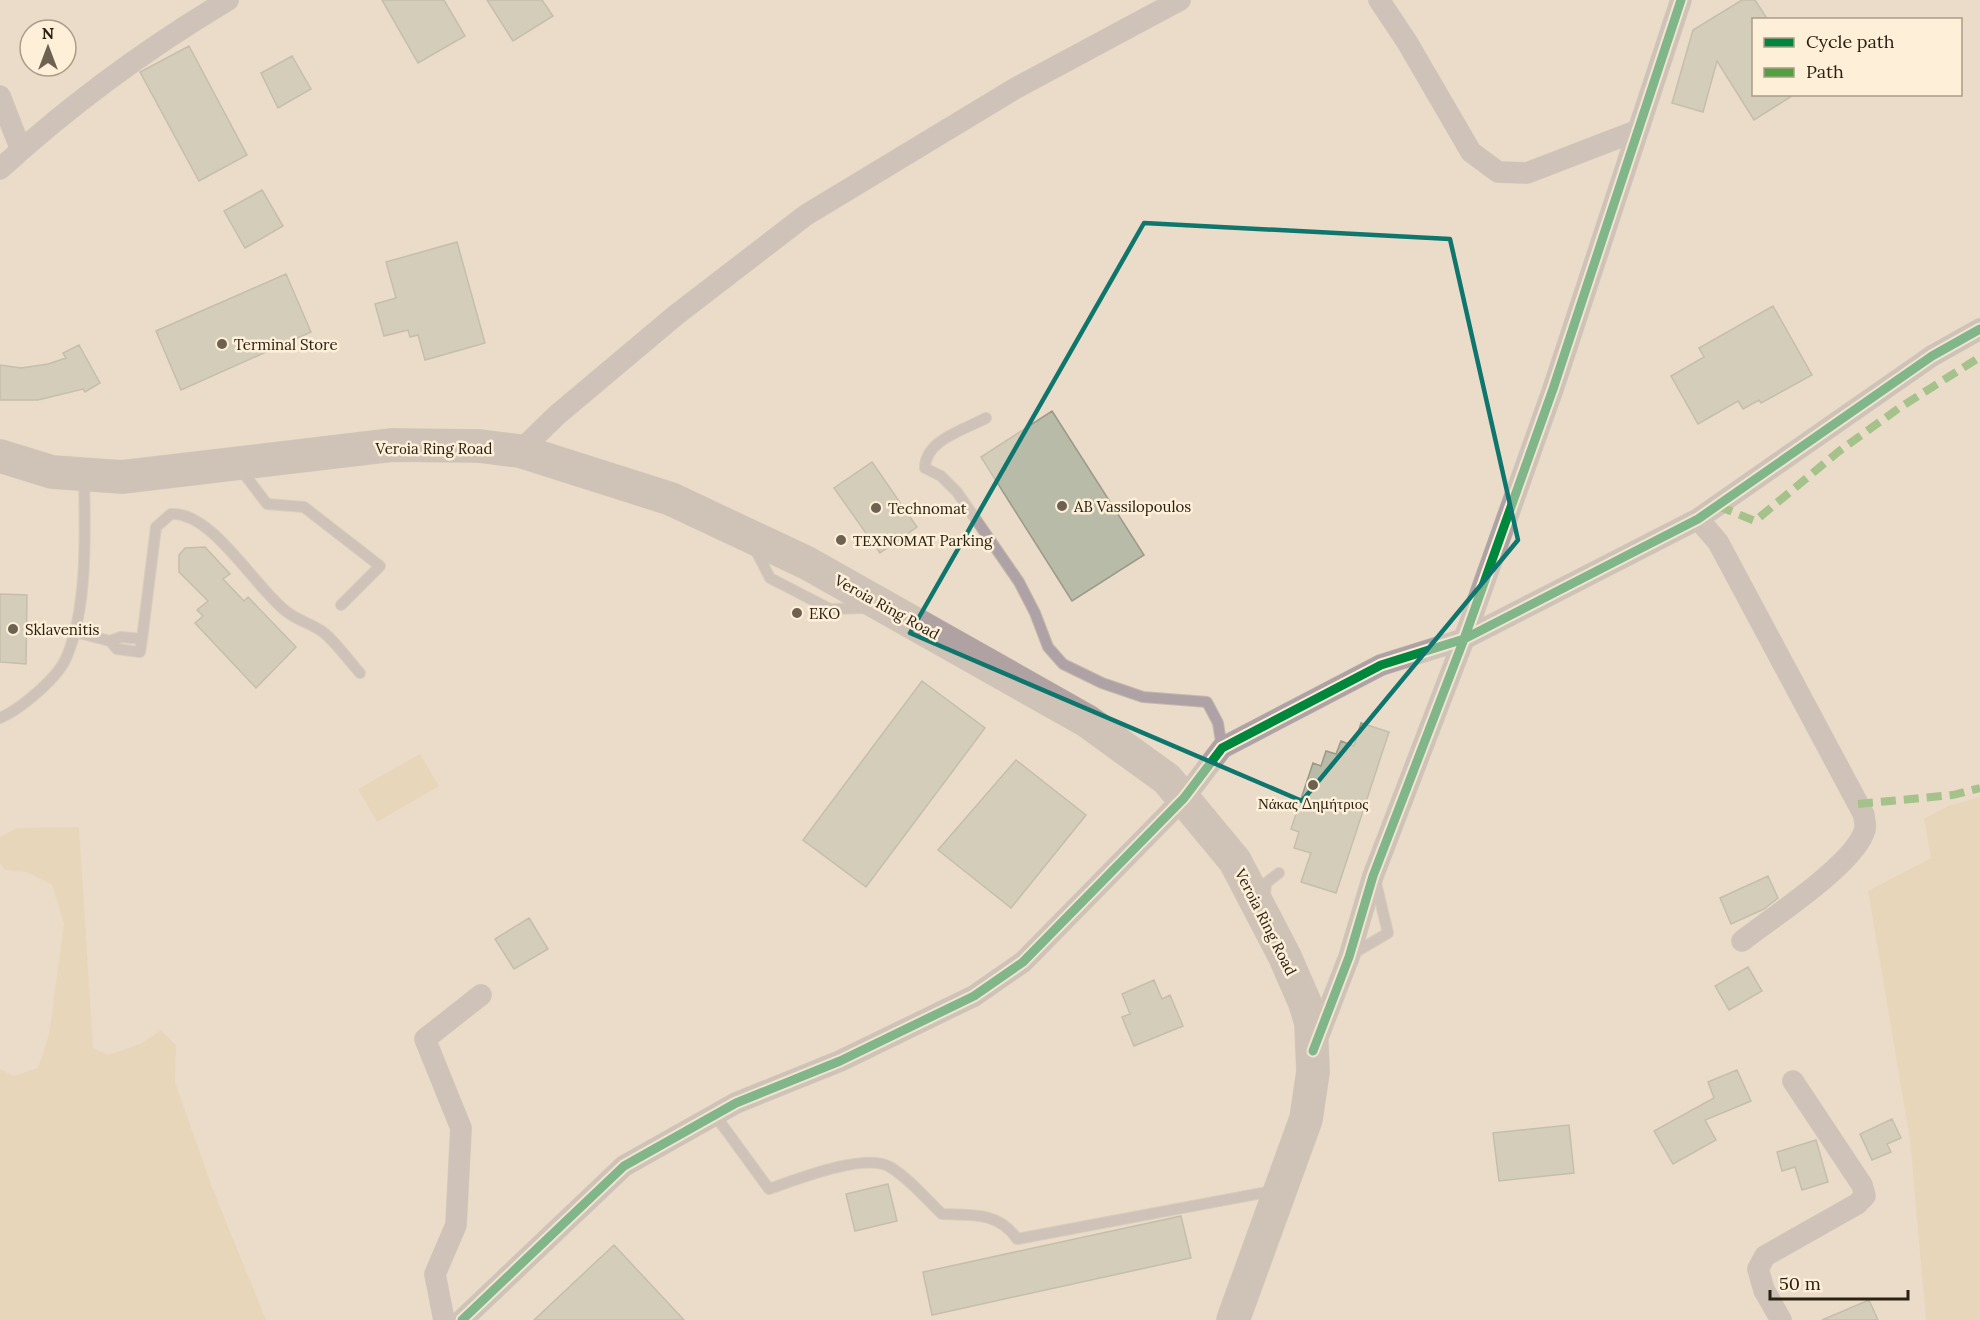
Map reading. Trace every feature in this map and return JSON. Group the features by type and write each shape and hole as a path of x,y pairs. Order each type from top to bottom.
{"main road":[{"name":"Verοia Ring Road","path":"0,456 15,463 52,472 84,476 160,474 392,445 478,446 520,451 671,499 807,563 890,607 1087,721 1167,779 1235,861 1264,912 1305,1003 1311,1023 1313,1051 1306,1119 1233,1320"}],"street":[{"path":"0,169 139,55 228,0"},
{"path":"520,451 556,415 676,315 806,215 1016,88 1180,0"},
{"path":"1379,0 1407,42 1471,152 1498,172 1527,173 1636,131"},
{"path":"1313,1051 1348,957 1373,876 1464,639 1553,389 1681,0"},
{"path":"0,96 21,150"},
{"path":"462,1320 624,1166 736,1103 840,1061 975,996 1023,962 1184,798 1222,748 1381,665 1464,639 1698,519 1932,356 1980,329"},
{"path":"1698,519 1718,542 1864,815 1865,828 1855,847 1825,878 1742,941"},
{"path":"444,1320 435,1274 456,1225 462,1128 425,1039 481,995"},
{"path":"1780,1320 1764,1290 1758,1269 1765,1256 1857,1204 1865,1196 1862,1185 1793,1080"}],"lane":[{"path":"986,418 936,444 926,458 926,468 941,476 957,492 1019,582 1035,613 1048,647 1063,664 1102,683 1143,697 1207,702 1218,723 1222,748"},
{"path":"237,464 267,504 304,507 380,566 341,605"},
{"path":"0,718 46,685 67,658 75,632 85,517 84,476"},
{"path":"75,632 110,641 117,649 140,652 156,527 171,514 187,514 200,523 228,550 286,612 323,633 360,673"},
{"path":"1264,912 1266,884 1279,873"},
{"path":"1348,957 1362,946 1388,933 1373,876"},
{"path":"715,1115 769,1189 803,1177 865,1162 888,1165 906,1178 942,1214 991,1216 1009,1227 1017,1239 1282,1190"}],"highlighted area":[{"path":"1144,223 1450,239 1518,540 1302,801 910,633"}],"shaded area":[{"path":"420,754 439,786 377,822 358,789"},
{"path":"1980,797 1980,1320 1926,1320 1910,1140 1868,891 1931,858 1924,819 1948,806"},
{"path":"79,827 93,1048 108,1055 140,1044 161,1030 176,1045 175,1082 212,1187 266,1320 0,1320 0,1069 14,1076 38,1068 49,1035 64,924 52,885 27,872 5,870 0,863 0,837 17,828"}],"building":[{"path":"382,0 444,0 465,36 418,63"},
{"path":"487,0 542,0 553,16 513,41"},
{"path":"1742,0 1755,0 1767,18 1752,18 1752,96 1792,96 1754,120 1717,61 1703,112 1672,103 1693,30"},
{"path":"189,46 247,155 199,181 140,72"},
{"path":"292,56 311,89 278,108 261,73"},
{"path":"262,190 283,226 245,248 224,211"},
{"path":"457,242 485,343 425,360 418,335 410,337 408,330 384,336 375,304 396,298 386,262"},
{"name":"Terminal Store","path":"286,274 311,332 181,390 156,331"},
{"path":"1773,306 1812,375 1761,403 1759,400 1743,409 1738,401 1698,424 1671,376 1704,357 1699,348"},
{"path":"79,345 100,383 85,392 83,389 38,400 0,400 0,365 21,368 48,364 66,358 63,353"},
{"name":"AB Vassilopoulos","path":"1052,411 1144,555 1072,601 981,457"},
{"name":"Technomat","path":"872,462 917,527 880,553 834,488"},
{"path":"205,547 230,574 223,579 244,601 248,597 296,647 256,688 195,623 203,616 197,610 208,601 179,572 179,555 185,548"},
{"name":"Sklavenitis","path":"0,594 27,595 26,664 0,662"},
{"path":"922,681 985,728 866,887 803,840"},
{"path":"1361,723 1389,732 1336,893 1301,882 1311,853 1294,848 1299,832 1291,829 1313,763 1321,766 1326,751 1336,754 1341,741 1354,746"},
{"path":"1016,760 1086,815 1011,908 938,850"},
{"path":"1768,876 1778,898 1764,909 1731,924 1720,898"},
{"path":"529,918 548,949 514,969 495,939"},
{"path":"1748,967 1762,991 1729,1010 1715,986"},
{"path":"1154,980 1162,999 1170,995 1183,1026 1134,1046 1122,1017 1130,1014 1122,994"},
{"path":"1737,1070 1751,1101 1705,1120 1716,1140 1673,1164 1654,1131 1714,1098 1708,1082"},
{"path":"1892,1119 1901,1138 1887,1144 1891,1152 1872,1160 1860,1134"},
{"path":"1569,1125 1574,1173 1499,1181 1493,1133"},
{"path":"1816,1140 1828,1182 1802,1190 1795,1167 1782,1171 1777,1152"},
{"path":"888,1184 897,1221 855,1231 846,1194"},
{"path":"1181,1216 1191,1258 932,1315 923,1272"},
{"path":"614,1245 684,1320 534,1320"},
{"path":"1869,1300 1878,1320 1822,1320"}],"marked path":[{"path":"1718,506 1755,521 1838,452 1899,408 1980,357"},
{"path":"1858,804 1953,795 1980,788"}],"cycle path":[{"path":"1313,1051 1349,957 1373,876 1464,639 1553,389 1681,0"},
{"path":"462,1320 624,1166 736,1103 840,1061 974,996 1023,962 1184,798 1222,748 1381,665 1464,639 1698,519 1932,356 1980,329"}],"place":[{"name":"Terminal Store","path":"222,344"},
{"name":"AB Vassilopoulos","path":"1062,506"},
{"name":"Technomat","path":"876,508"},
{"name":"ΤΕΧΝΟΜΑΤ Parking","path":"841,540"},
{"name":"EKO","path":"797,613"},
{"name":"Sklavenitis","path":"13,629"},
{"name":"Νάκας Δημήτριος","path":"1313,785"}]}
